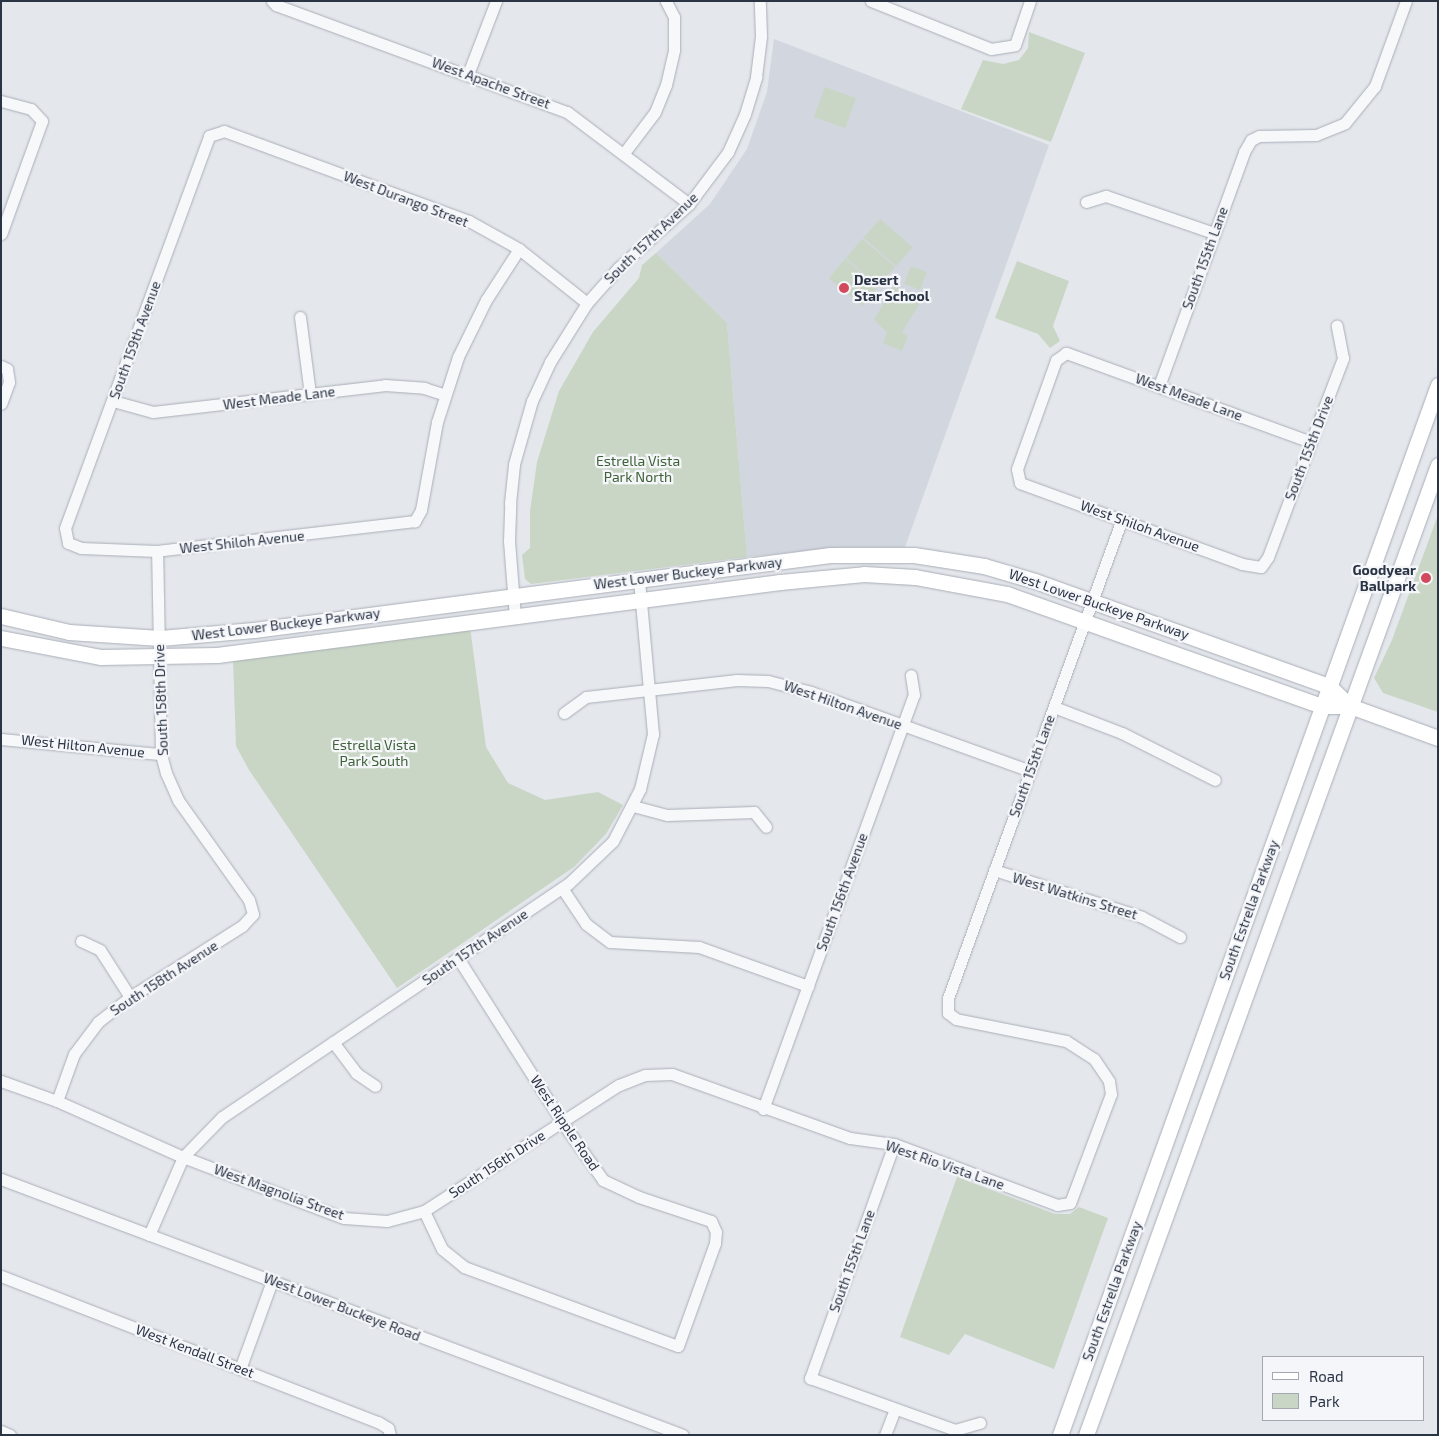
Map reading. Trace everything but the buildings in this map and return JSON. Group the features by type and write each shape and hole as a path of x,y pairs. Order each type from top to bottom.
{"main road":[{"name":"South Estrella Parkway","path":"1060,1435 1438,385"},
{"name":"South Estrella Parkway","path":"1086,1435 1438,465"},
{"name":"West Lower Buckeye Parkway","path":"1,616 69,632 160,638 254,630 513,594 830,556 914,555 1004,571 1091,601 1330,686 1350,706"},
{"name":"West Lower Buckeye Parkway","path":"1,638 101,657 161,658 217,655 642,600 864,574 915,577 982,587 1085,621 1322,706 1350,706 1438,738"}],"street":[{"name":"West Apache Street","path":"272,1 276,5 567,112 624,153 689,204"},
{"path":"468,74 496,1"},
{"path":"624,153 655,112 666,85 674,50 674,17 666,1"},
{"name":"South 157th Avenue","path":"515,617 510,503 520,440 550,362 587,303 618,268 689,204 721,163 745,114 760,52 760,1"},
{"path":"870,1 991,49 1015,45 1030,1"},
{"name":"South 155th Lane","path":"1159,386 1244,152 1251,140 1259,136 1316,135 1345,123 1375,86 1406,1"},
{"path":"1,101 31,108 42,121 1,234"},
{"name":"West Durango Street","path":"209,136 224,131 469,221 519,249 587,303"},
{"name":"South 159th Avenue","path":"68,543 64,528 113,401 209,136"},
{"path":"1086,202 1106,196 1214,233"},
{"path":"445,394 471,326 519,249"},
{"path":"300,317 310,394"},
{"name":"South 155th Drive","path":"1261,567 1268,557 1343,358 1337,326"},
{"name":"West Meade Lane","path":"1020,483 1017,469 1056,360 1066,353 1311,442"},
{"path":"1,404 9,382 4,368"},
{"name":"West Meade Lane","path":"113,401 153,412 385,385 424,388 445,394"},
{"name":"West Shiloh Avenue","path":"68,543 81,548 157,551 415,521 421,510 430,452 445,394"},
{"name":"West Shiloh Avenue","path":"1020,483 1242,564 1261,567"},
{"name":"South 155th Lane","path":"1070,1203 1111,1094 1109,1081 1094,1059 1066,1041 956,1019 948,1013 948,998 1122,519"},
{"name":"South 158th Drive","path":"157,551 161,658 161,754 178,800 249,900 252,914"},
{"name":"South 157th Avenue","path":"149,1235 183,1157 222,1117 562,888 604,852 633,806 650,751 651,691 639,580"},
{"name":"South 156th Avenue","path":"763,1109 904,725 914,695 911,675"},
{"name":"West Hilton Avenue","path":"564,713 586,697 737,680 768,681 811,692 1030,771"},
{"path":"1054,707 1122,733 1215,780"},
{"name":"West Hilton Avenue","path":"3,738 161,754"},
{"path":"633,806 667,815 754,812 766,827"},
{"name":"West Watkins Street","path":"994,870 1142,917 1180,937"},
{"path":"562,888 586,924 610,942 699,947 808,986"},
{"name":"South 158th Avenue","path":"57,1101 74,1054 98,1022 130,997 242,926 252,914"},
{"path":"81,941 100,950 130,997"},
{"name":"West Ripple Road","path":"424,1211 442,1249 464,1267 678,1346 716,1232 711,1221 639,1197 603,1180 562,1122 458,958"},
{"path":"333,1042 356,1073 376,1086"},
{"name":"South 156th Drive","path":"424,1211 619,1085 645,1075 672,1074 763,1109"},
{"name":"West Magnolia Street","path":"1,1081 57,1101 183,1157 344,1218 387,1221 424,1211"},
{"name":"West Rio Vista Lane","path":"763,1109 850,1138 894,1144 1057,1205 1070,1203"},
{"name":"South 155th Lane","path":"894,1144 810,1378 894,1411"},
{"name":"West Lower Buckeye Road","path":"1,1179 683,1435"},
{"name":"West Kendall Street","path":"1,1276 240,1368 389,1431"},
{"path":"240,1368 272,1281"},
{"path":"885,1435 894,1411 955,1430 980,1423"},
{"path":"1,1431 10,1435"}],"shaded area":[{"name":"Desert Star School","path":"774,39 1049,145 905,547 841,547 747,557 727,323 656,253 710,204 747,149 767,92"}],"green space":[{"path":"1029,32 1085,53 1051,142 961,109 983,60 1003,64 1019,60 1028,48"},
{"path":"825,87 856,98 845,128 814,117"},
{"path":"880,219 912,247 896,266 864,238"},
{"path":"862,239 895,267 879,286 846,258"},
{"name":"Estrella Vista Park North","path":"656,253 727,323 747,557 531,584 525,579 522,555 530,548 530,511 537,462 559,391 593,332 639,278 642,265"},
{"path":"845,259 878,287 862,306 829,278"},
{"path":"1017,261 1069,281 1053,326 1060,341 1050,348 1038,334 995,318"},
{"path":"911,266 927,272 920,290 904,284"},
{"path":"894,286 921,302 902,332 908,336 902,351 883,343 887,332 874,320"},
{"name":"Goodyear Ballpark","path":"1438,515 1438,712 1383,693 1374,678 1392,640"},
{"name":"Estrella Vista Park South","path":"470,627 486,747 508,783 545,800 598,792 623,805 606,834 574,867 397,988 249,770 236,746 233,659"},
{"path":"957,1177 1055,1214 1070,1214 1079,1207 1108,1218 1054,1369 965,1334 949,1355 900,1337"}],"place":[{"name":"Desert Star School","path":"844,288"},
{"name":"Goodyear Ballpark","path":"1426,578"}]}
